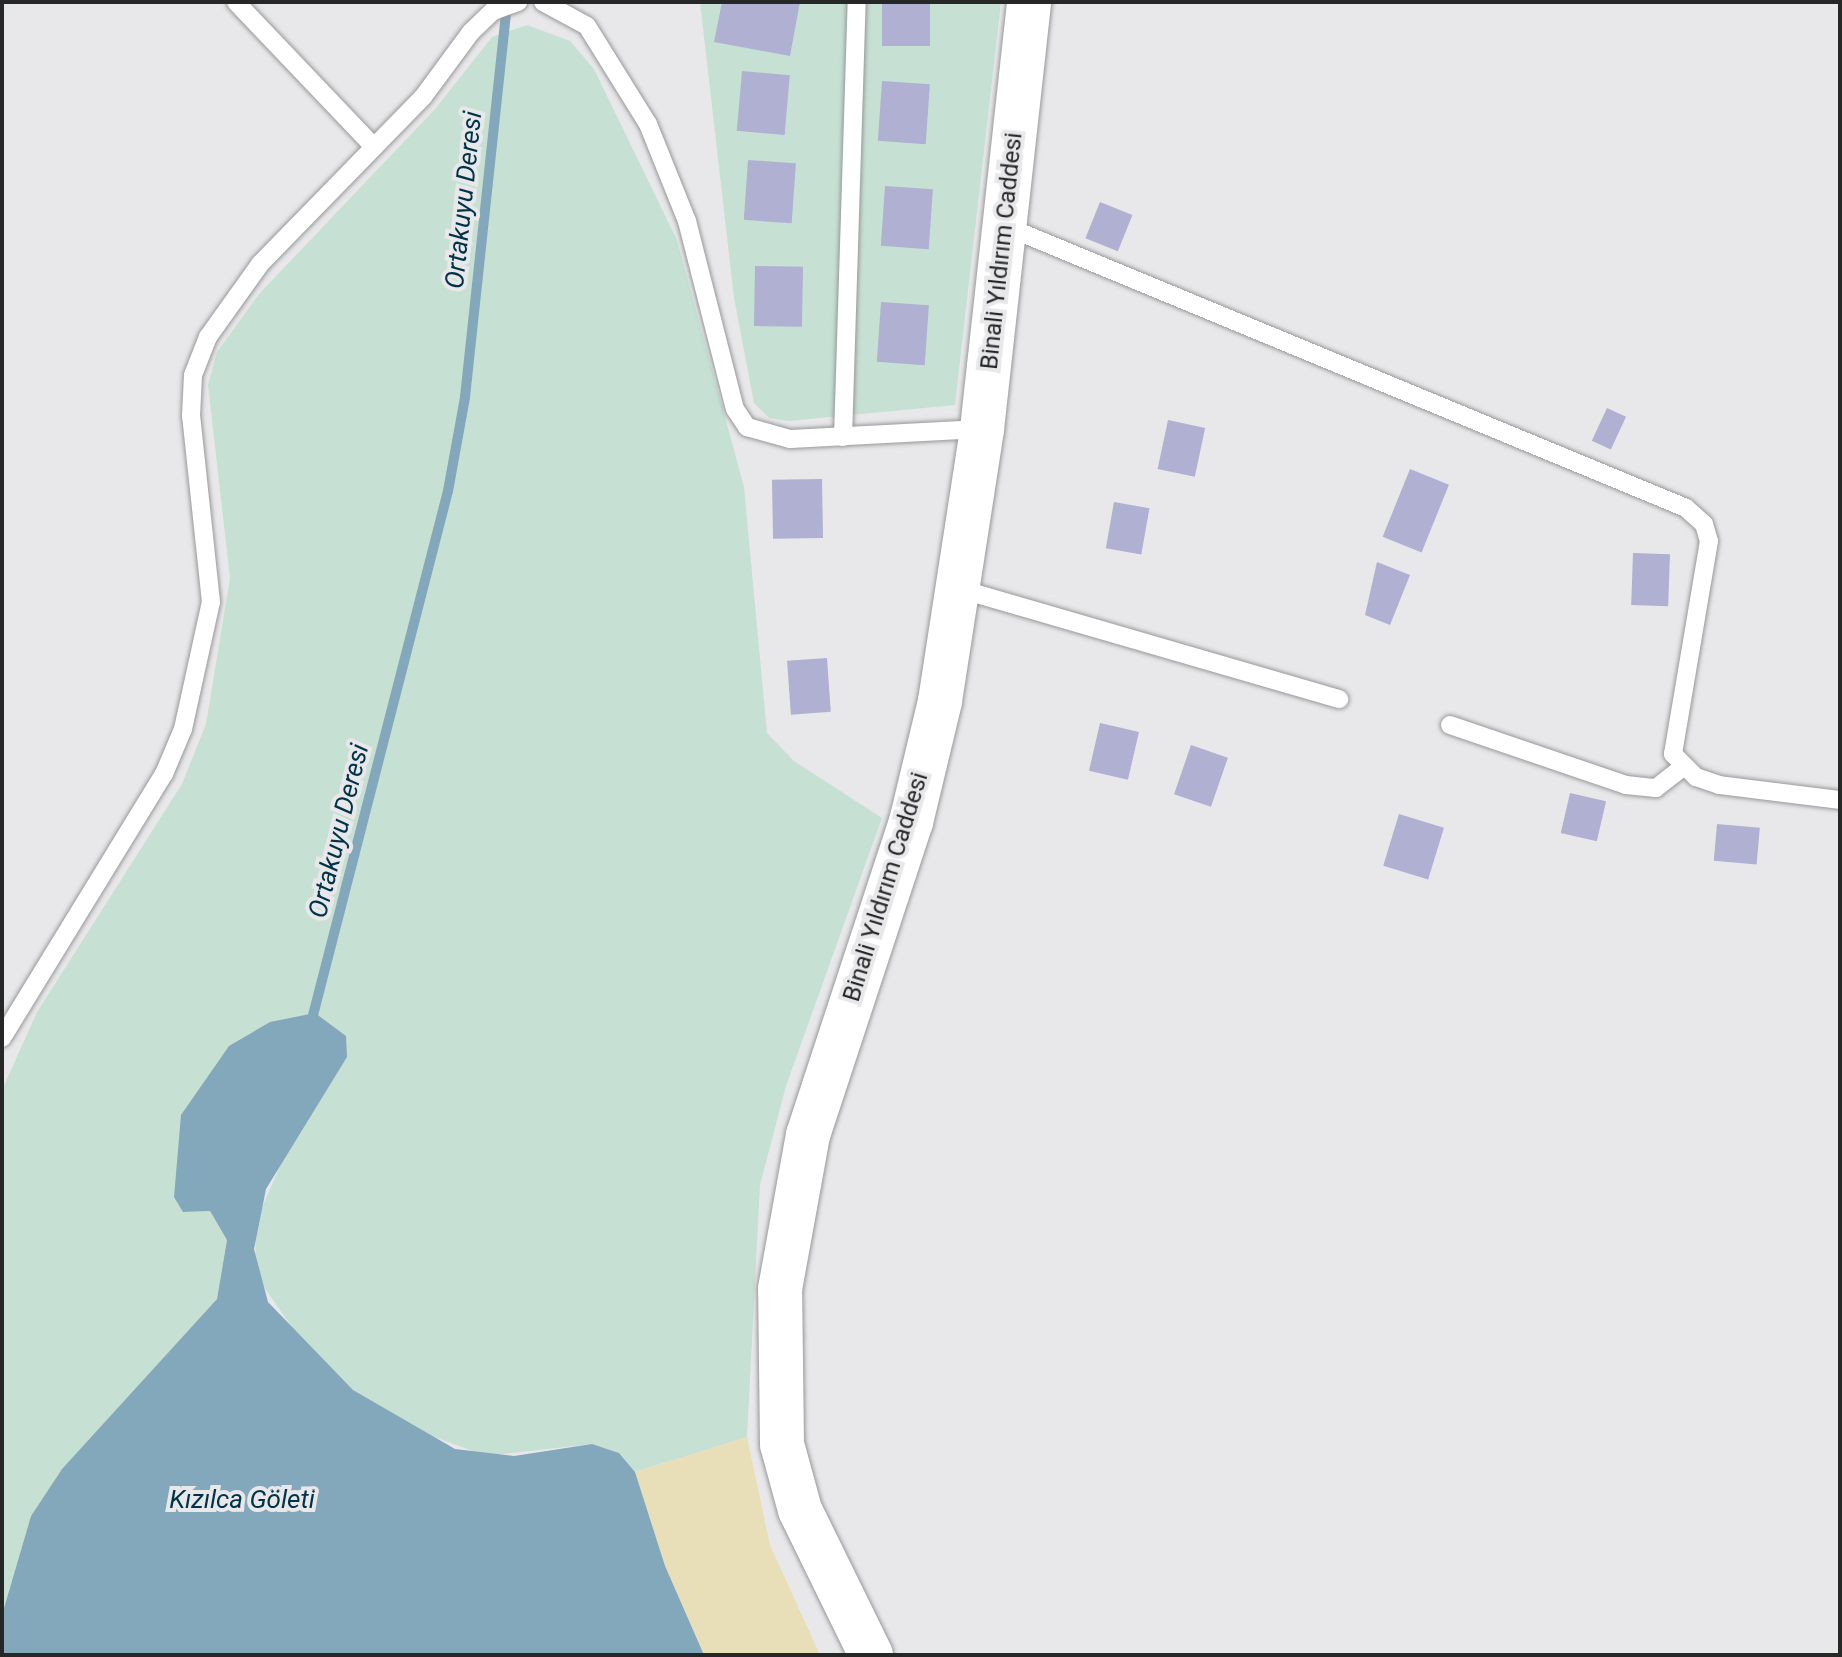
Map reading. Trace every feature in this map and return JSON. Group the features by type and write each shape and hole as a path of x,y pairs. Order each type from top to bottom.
{"street":[{"name":"Binali Yıldırım Caddesi","path":"871,1655 800,1510 782,1444 780,1289 808,1135 911,822 960,589 982,429 1029,2"}],"lane":[{"path":"236,2 374,147"},
{"path":"2,1038 164,774 183,729 211,602 191,416 193,375 208,337 260,264 374,147 471,32 493,11 518,2"},
{"path":"543,2 587,26"},
{"path":"581,2 587,26 648,124 687,221 735,409 763,437 843,437 982,429"},
{"path":"843,437 857,2"},
{"path":"1005,226 1686,508 1709,541 1673,740 1683,767 1719,785 1840,800"},
{"path":"960,589 1339,699"},
{"path":"1450,725 1626,785 1656,788 1683,767"}],"green space":[{"path":"700,2 1001,2 955,405 789,421 769,418 754,403 734,298"},
{"path":"527,25 570,41 594,69 677,240 744,487 767,733 794,761 882,818 786,1086 760,1185 747,1437 635,1472 619,1453 592,1444 486,1456 410,1428 353,1390 300,1339 255,1274 256,1221 290,1143 183,1212 210,1211 227,1240 217,1299 62,1469 31,1516 2,1615 2,1090 37,1012 182,784 206,724 230,578 208,385 217,352 259,294 435,109 492,37"}],"sand":[{"path":"747,1437 770,1545 820,1655 704,1655 664,1566 635,1472"}],"water":[{"name":"Kızılca Göleti","path":"315,1013 346,1036 347,1057 266,1189 254,1249 268,1302 353,1390 455,1449 514,1456 592,1444 619,1453 635,1472 665,1566 704,1655 2,1655 2,1615 31,1516 62,1469 217,1299 227,1240 210,1211 183,1212 174,1197 181,1115 229,1046 270,1022"}],"building":[{"path":"722,2 800,2 790,56 714,42"},
{"path":"882,2 930,2 930,46 882,46"},
{"path":"742,71 790,75 785,135 737,131"},
{"path":"882,81 930,84 926,144 878,141"},
{"path":"748,160 796,163 792,223 744,220"},
{"path":"885,186 933,189 929,249 881,246"},
{"path":"1100,202 1132,215 1118,251 1085,238"},
{"path":"755,266 803,267 802,327 754,326"},
{"path":"881,302 929,305 925,365 877,362"},
{"path":"1607,408 1626,417 1611,450 1592,441"},
{"path":"1168,420 1205,428 1195,477 1158,469"},
{"path":"1410,469 1449,485 1422,552 1383,537"},
{"path":"822,479 823,538 773,539 772,480"},
{"path":"1114,502 1149,508 1141,555 1106,548"},
{"path":"1633,553 1670,554 1668,606 1631,605"},
{"path":"1377,562 1410,575 1390,625 1365,615"},
{"path":"827,658 831,712 791,715 787,661"},
{"path":"1100,723 1139,732 1128,780 1089,771"},
{"path":"1191,745 1228,758 1211,807 1174,794"},
{"path":"1570,793 1606,801 1597,841 1561,833"},
{"path":"1399,814 1444,828 1428,879 1383,866"},
{"path":"1717,824 1760,828 1757,865 1714,861"}],"waterway":[{"name":"Ortakuyu Deresi","path":"311,1023 448,491 465,397 507,4"}]}
